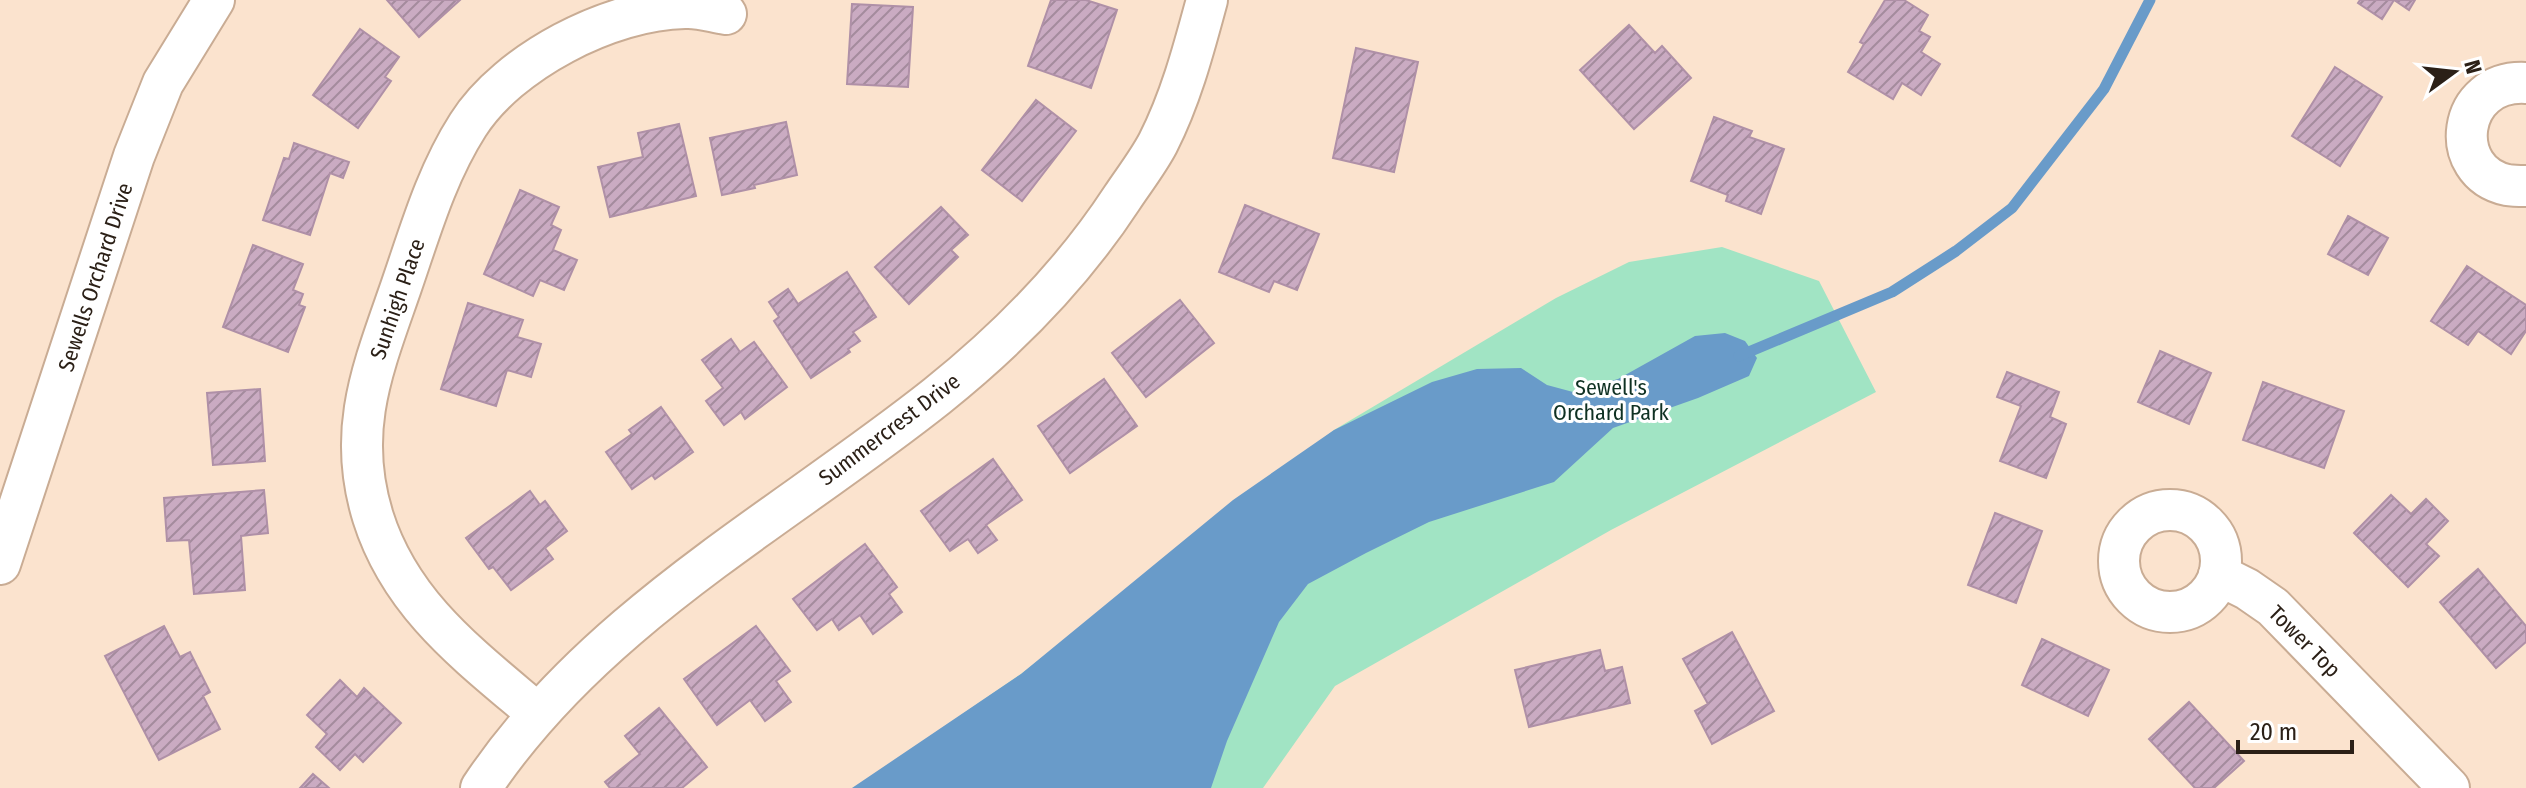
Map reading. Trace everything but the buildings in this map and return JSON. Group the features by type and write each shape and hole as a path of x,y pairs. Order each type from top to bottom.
{"street":[{"name":"Sewells Orchard Drive","path":"0,564 13,484 134,156 163,83 214,0"},
{"name":"Summercrest Drive","path":"481,788 538,714 624,630 691,575 938,396 998,343 1062,279 1158,144 1186,74 1207,0"},
{"name":"Sunhigh Place","path":"538,714 448,637 414,598 388,556 373,516 362,468 361,428 371,374 441,174 469,123 507,81 544,55 587,31 625,16 687,7 726,14"},
{"path":"2526,83 2511,82 2491,89 2477,103 2468,121 2467,142 2474,161 2488,176 2506,185 2526,186"},
{"name":"Tower Top","path":"2219,575 2273,607 2449,788"}],"green space":[{"name":"Sewell's Orchard Park","path":"1722,247 1819,281 1876,392 1611,530 1335,686 1263,788 855,788 1021,674 1334,430 1556,298 1629,262"}],"water":[{"path":"1725,333 1745,341 1757,358 1749,376 1613,428 1554,482 1429,522 1308,584 1279,622 1227,741 1211,788 852,788 1021,674 1233,500 1334,430 1432,382 1477,369 1521,368 1547,385 1573,392 1618,379 1695,336"}],"waterway":[{"path":"1739,356 1892,292 1956,251 2012,208 2104,89 2150,0"}]}
